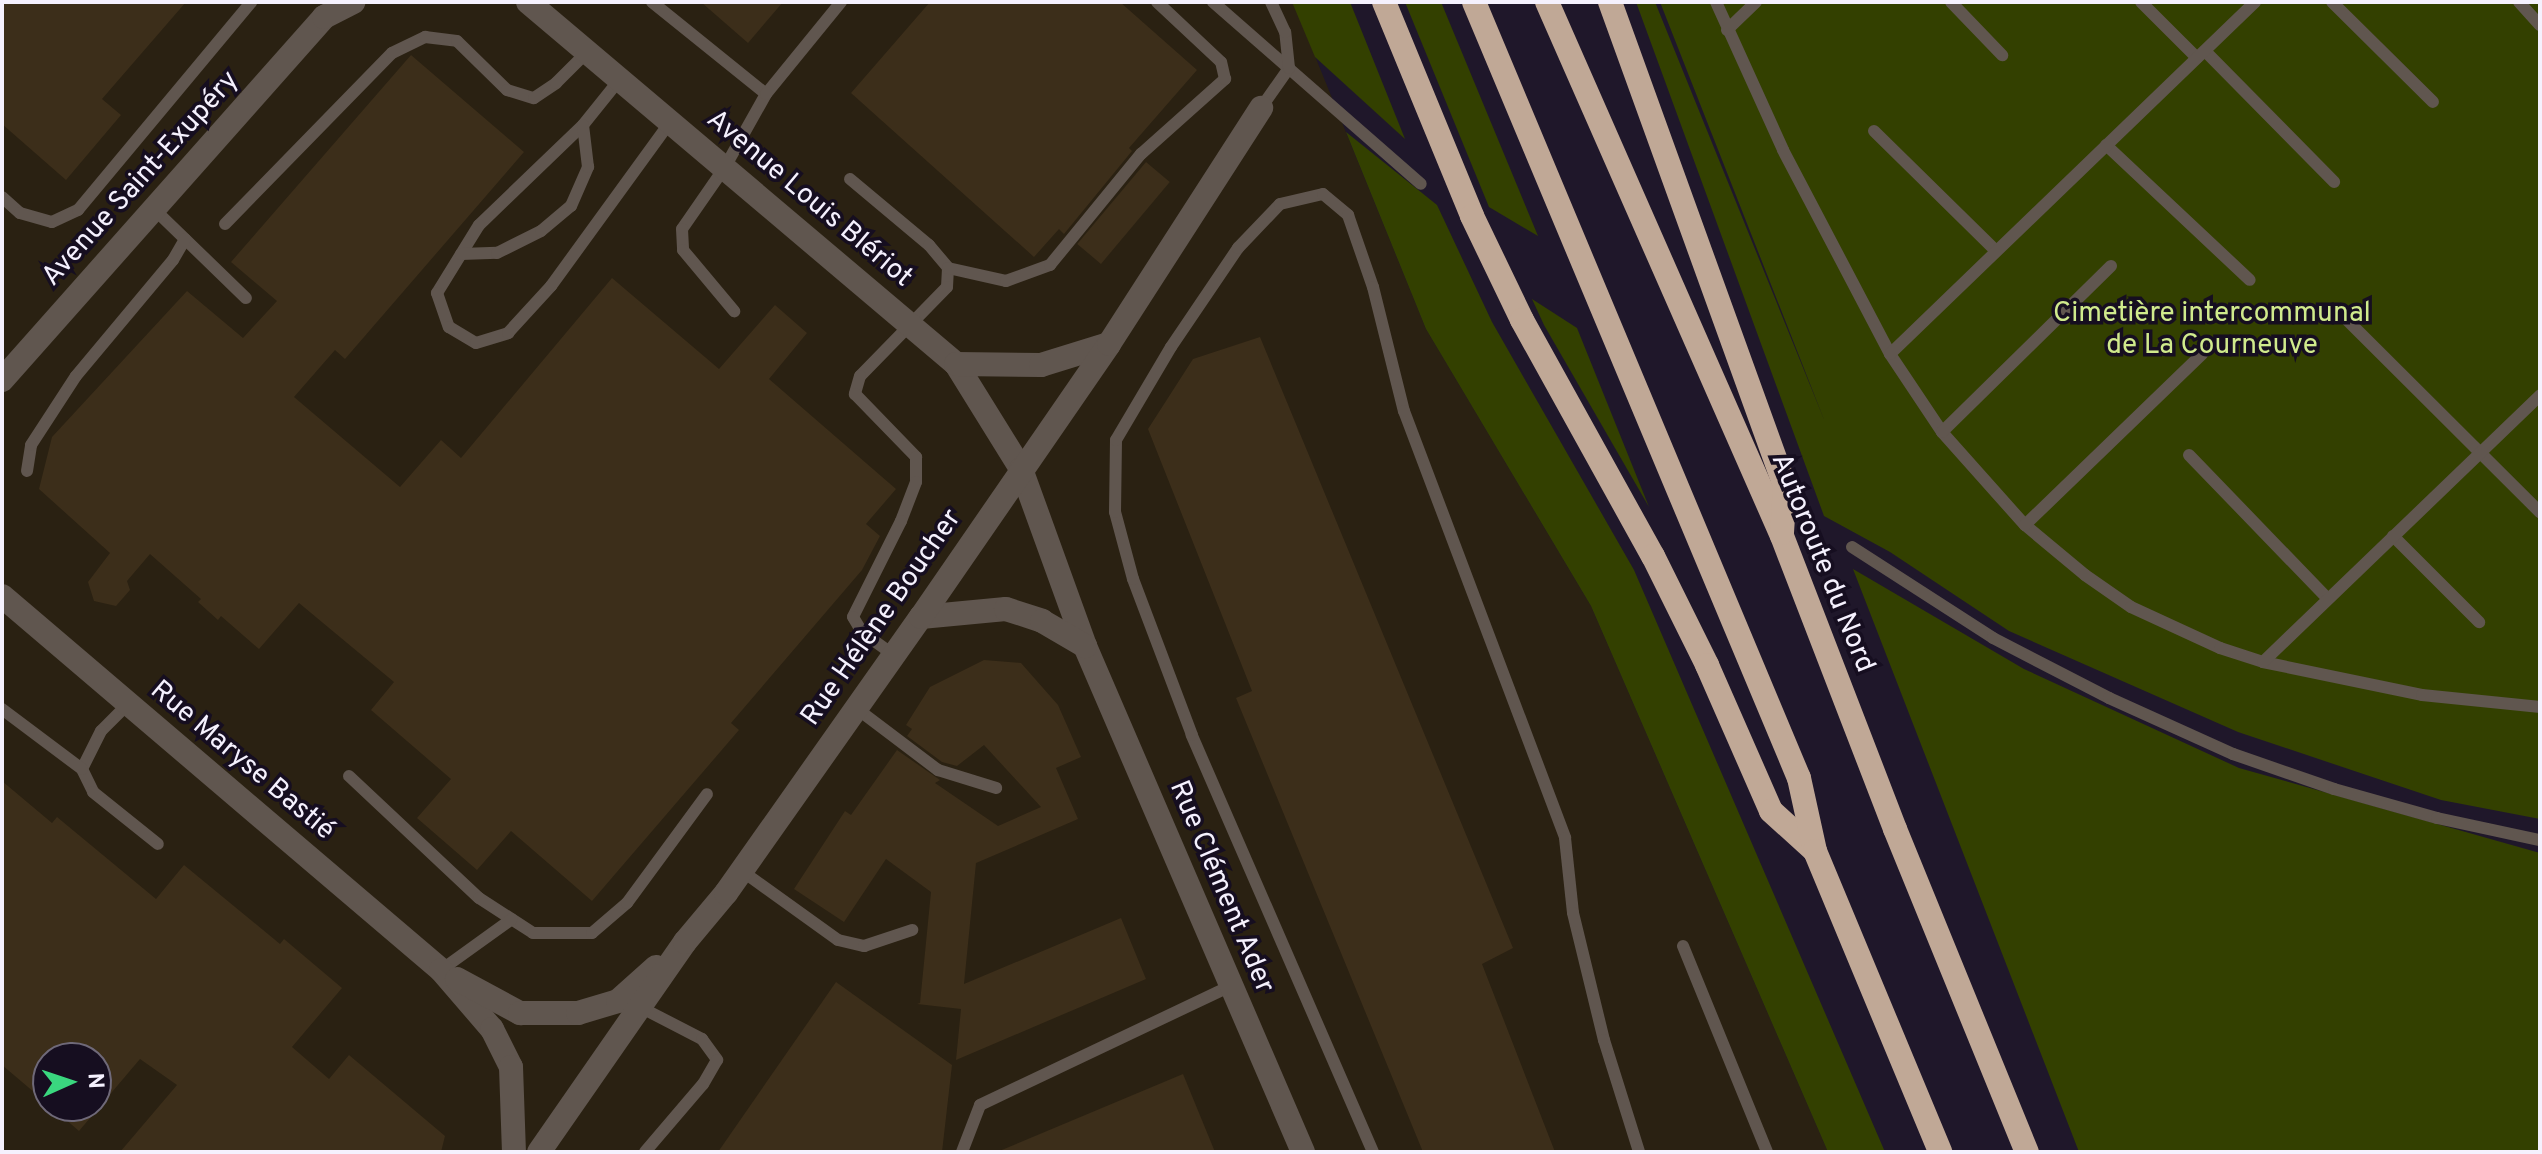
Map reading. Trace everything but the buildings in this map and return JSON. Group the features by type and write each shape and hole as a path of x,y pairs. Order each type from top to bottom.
{"highway":[{"path":"1384,2 1472,216 1522,320 1653,556 1707,665 1771,811 1815,851"},
{"path":"1474,2 1799,778 1815,851 1940,1152"},
{"name":"Autoroute du Nord","path":"1547,2 1782,536 1895,829 2027,1152"},
{"path":"1610,2 1785,486 1782,536"}],"street":[{"name":"Avenue Saint-Exupéry","path":"2,380 327,10 353,2"},
{"name":"Avenue Louis Blériot","path":"528,2 956,364 1021,469"},
{"name":"Rue Hélène Boucher","path":"539,1152 685,942 742,871 921,617 1109,344 1261,108"},
{"path":"956,364 1041,365 1109,344"},
{"name":"Rue Clément Ader","path":"1021,469 1085,646 1303,1152"},
{"name":"Rue Maryse Bastié","path":"3,598 441,970 492,1029 511,1067 515,1102 514,1152"},
{"path":"921,617 1006,609 1042,621 1085,646"},
{"name":"Rue Maryse Bastié","path":"441,970 520,1013 578,1013 618,1001 685,942"}],"lane":[{"path":"2,197 20,213 52,222 78,210 251,2"},
{"path":"652,2 766,94"},
{"path":"734,311 683,250 682,229 725,167 766,94 841,2"},
{"path":"850,179 929,245 948,268 1006,281 1050,265 1141,154 1225,79 1221,62 1157,2"},
{"path":"1213,2 1421,184"},
{"path":"1261,108 1289,68 1285,32 1271,2"},
{"path":"1716,2 1823,231 1890,354 1942,432 2025,525 2085,575 2131,607 2177,630 2263,662 2422,695 2540,707"},
{"path":"1727,30 1756,2"},
{"path":"1951,2 2002,55"},
{"path":"2141,2 2201,54 2334,182"},
{"path":"1890,354 2255,2"},
{"path":"2332,2 2433,102"},
{"path":"2519,2 2540,25"},
{"path":"225,224 392,53 425,37 457,41 507,90 534,98 556,83 587,52"},
{"path":"620,79 583,125 479,225 437,293 449,327 476,343 508,333 551,286 671,121"},
{"path":"461,254 497,253 541,231 571,206 588,167 583,125"},
{"path":"1874,131 1996,251"},
{"path":"2106,145 2250,280"},
{"path":"1373,1152 1244,862 1192,735 1133,579 1115,512 1116,440 1171,347 1238,248 1280,204 1323,194 1348,215 1373,287 1404,411 1565,838 1573,913 1604,1040 1639,1152"},
{"path":"154,209 246,298"},
{"path":"27,471 31,445 76,376 173,260 185,239"},
{"path":"1942,432 2111,266"},
{"path":"894,655 862,632 853,617 901,521 916,482 916,457 855,394 860,376 947,287 948,268"},
{"path":"2339,312 2540,512"},
{"path":"2025,525 2202,354"},
{"path":"2263,662 2540,395"},
{"path":"2189,455 2328,599"},
{"path":"2393,536 2479,622"},
{"path":"1852,547 1993,638 2109,698 2233,754 2334,789 2437,818 2540,840"},
{"path":"82,769 101,731 128,704"},
{"path":"856,708 938,770 996,788"},
{"path":"2,709 82,769 93,792 158,844"},
{"path":"349,776 479,898 533,933 592,933 627,903 707,794"},
{"path":"742,871 838,940 864,946 912,930"},
{"path":"441,970 512,919"},
{"path":"1683,946 1767,1152"},
{"path":"962,1152 980,1105 1231,986"},
{"path":"640,1007 702,1039 717,1060 703,1084 645,1152"}],"shaded area":[{"path":"2,2 1293,2 1426,329 1591,606 1828,1152 2,1152"}],"green space":[{"path":"1292,2 1350,2 1405,139 1315,57"},
{"path":"1405,2 1441,2 1538,236 1489,207"},
{"name":"Cimetière intercommunal de La Courneuve","path":"1636,2 1655,2 1825,422 1660,2 2540,2 2540,819 2441,800 2238,732 2009,631 1890,552 1824,516"},
{"path":"1346,132 1437,205 1492,322 1634,570 1885,1152 1828,1152 1591,606 1426,329"},
{"path":"1532,299 1577,328 1649,507 1544,325"},
{"path":"1853,569 2024,669 2239,768 2540,853 2540,1152 2079,1152"}]}
